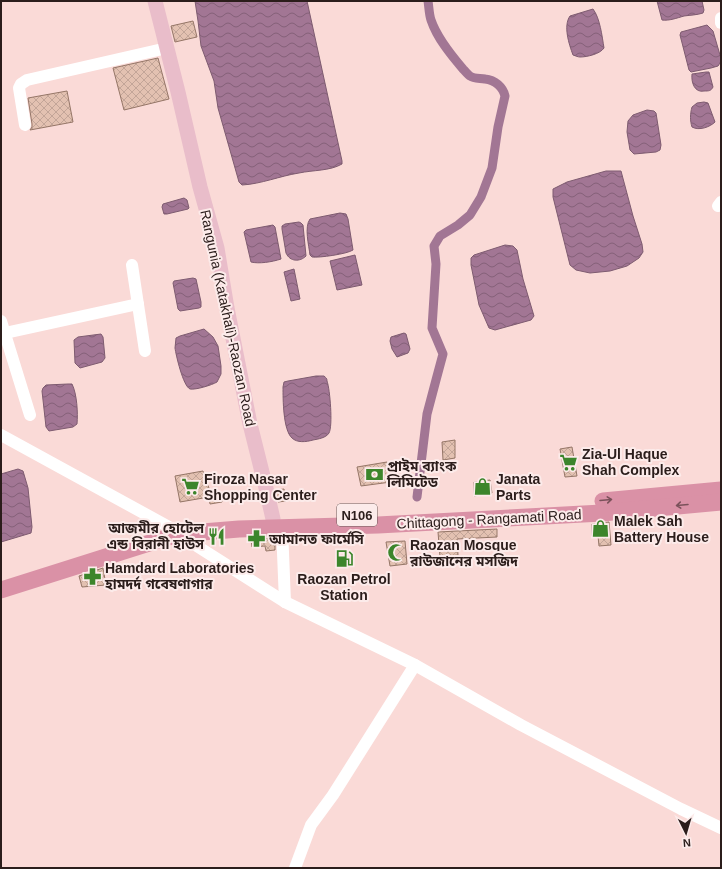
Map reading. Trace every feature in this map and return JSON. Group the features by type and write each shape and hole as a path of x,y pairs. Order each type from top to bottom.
{"highway":[{"name":"Chittagong - Rangamati Road","path":"1,578 173,531 239,529 278,523 387,514 602,501 721,490"},
{"name":"Chittagong - Rangamati Road","path":"278,523 378,525 602,513 721,502"},
{"name":"Chittagong - Rangamati Road","path":"1,590 173,531"}],"main road":[{"name":"Rangunia (Katakhali)-Raozan Road","path":"155,1 200,187 217,248 227,308 250,424 265,484 278,523"}],"street":[{"path":"721,18 721,23"},
{"path":"25,125 19,88 20,84 27,80 167,48"},
{"path":"132,265 144,351"},
{"path":"3,333 138,304"},
{"path":"1,320 3,333 30,414"},
{"path":"1,435 173,531 285,602 415,665 528,729 681,809 721,828"},
{"path":"278,523 285,602"},
{"path":"295,868 312,825 333,795 415,665"}],"water":[{"path":"195,1 307,1 342,164 332,168 292,174 256,183 242,185 239,182 218,108 214,81 201,46"},
{"path":"657,1 702,1 704,10 701,14 684,16 670,20 662,20"},
{"path":"593,9 599,22 604,48 600,52 590,56 580,57 573,55 567,35 568,20 570,16"},
{"path":"707,25 713,31 720,55 720,63 718,66 691,72 689,70 680,35 681,32"},
{"path":"709,72 713,87 709,91 701,91 696,89 692,81 692,74"},
{"path":"697,103 708,103 715,122 704,128 698,129 692,127 690,117 692,107"},
{"path":"647,110 654,111 656,113 661,145 660,150 656,152 634,154 630,150 627,132 628,121 633,115"},
{"path":"606,171 621,171 643,252 639,258 627,266 610,271 590,273 576,270 570,265 553,197 553,189 567,182"},
{"path":"184,198 187,200 188,209 164,214 162,207 163,204"},
{"path":"340,213 346,214 348,219 353,250 345,253 312,257 310,255 308,242 308,222 310,219"},
{"path":"299,222 303,225 306,256 295,260 290,258 286,253 282,226 285,224"},
{"path":"273,225 275,227 281,259 258,263 251,262 244,232 246,230"},
{"path":"505,245 513,246 517,250 523,279 534,316 531,320 495,330 489,328 479,305 471,258 474,255"},
{"path":"355,255 362,285 337,290 330,261"},
{"path":"294,269 300,299 291,301 284,272"},
{"path":"193,278 196,279 201,307 180,311 178,309 173,283 174,281"},
{"path":"204,329 213,337 218,346 221,374 215,383 200,388 190,389 187,387 182,377 178,363 175,348 176,338"},
{"path":"404,333 406,334 410,349 408,353 397,357 392,349 390,341 391,337"},
{"path":"101,334 103,337 105,358 102,362 80,368 75,363 74,340 78,337"},
{"path":"324,376 327,379 331,407 331,423 329,433 319,439 305,442 296,441 289,434 285,422 283,399 284,382"},
{"path":"72,384 76,398 77,424 73,427 49,431 46,427 42,391 43,388 46,385"},
{"path":"18,469 23,471 28,488 32,527 31,533 1,542 1,474"}],"building":[{"path":"193,21 197,37 175,42 171,26"},
{"path":"158,58 169,99 124,110 113,68"},
{"path":"67,91 73,122 30,130 32,124 28,98"},
{"path":"455,440 455,458 443,460 442,442"},
{"name":"Zia-Ul Haque Shah Complex","path":"572,447 577,476 565,477 560,449"},
{"name":"প্রাইম ব্যাংক লিমিটেড","path":"387,462 391,482 361,486 357,467"},
{"name":"Firoza Nasar Shopping Center","path":"203,471 211,494 223,493 222,502 210,504 209,497 180,502 175,476"},
{"name":"Janata Parts","path":"490,480 492,493 474,496 474,482"},
{"path":"284,489 286,501 278,502 276,490"},
{"name":"Malek Sah Battery House","path":"609,522 611,545 599,546 598,536 592,536 592,524"},
{"path":"497,529 497,537 457,539 458,555 440,557 438,532"},
{"path":"275,538 275,550 266,551 265,546 252,547 251,539"},
{"name":"Raozan Mosque রাউজানের মসজিদ","path":"405,541 407,564 390,566 386,542"},
{"name":"Hamdard Laboratories হামদর্দ গবেষণাগার","path":"103,568 106,585 82,587 79,576"}],"waterway":[{"path":"417,497 427,414 443,354 432,328 436,264 434,246 440,236 458,225 470,215 481,197 492,168 498,127 505,96 498,84 489,80 470,76 454,58 434,27 430,18 428,1"}],"place":[{"name":"Zia-Ul Haque Shah Complex","path":"569,462"},
{"name":"প্রাইম ব্যাংক লিমিটেড","path":"374,474"},
{"name":"Firoza Nasar Shopping Center","path":"191,487"},
{"name":"Janata Parts","path":"483,487"},
{"name":"Malek Sah Battery House","path":"601,529"},
{"name":"আজমীর হোটেল এন্ড বিরানী হাউস","path":"217,536"},
{"name":"আমানত ফার্মেসি","path":"256,539"},
{"name":"Raozan Mosque রাউজানের মসজিদ","path":"397,553"},
{"name":"Raozan Petrol Station","path":"344,559"},
{"name":"Hamdard Laboratories হামদর্দ গবেষণাগার","path":"92,576"}]}
